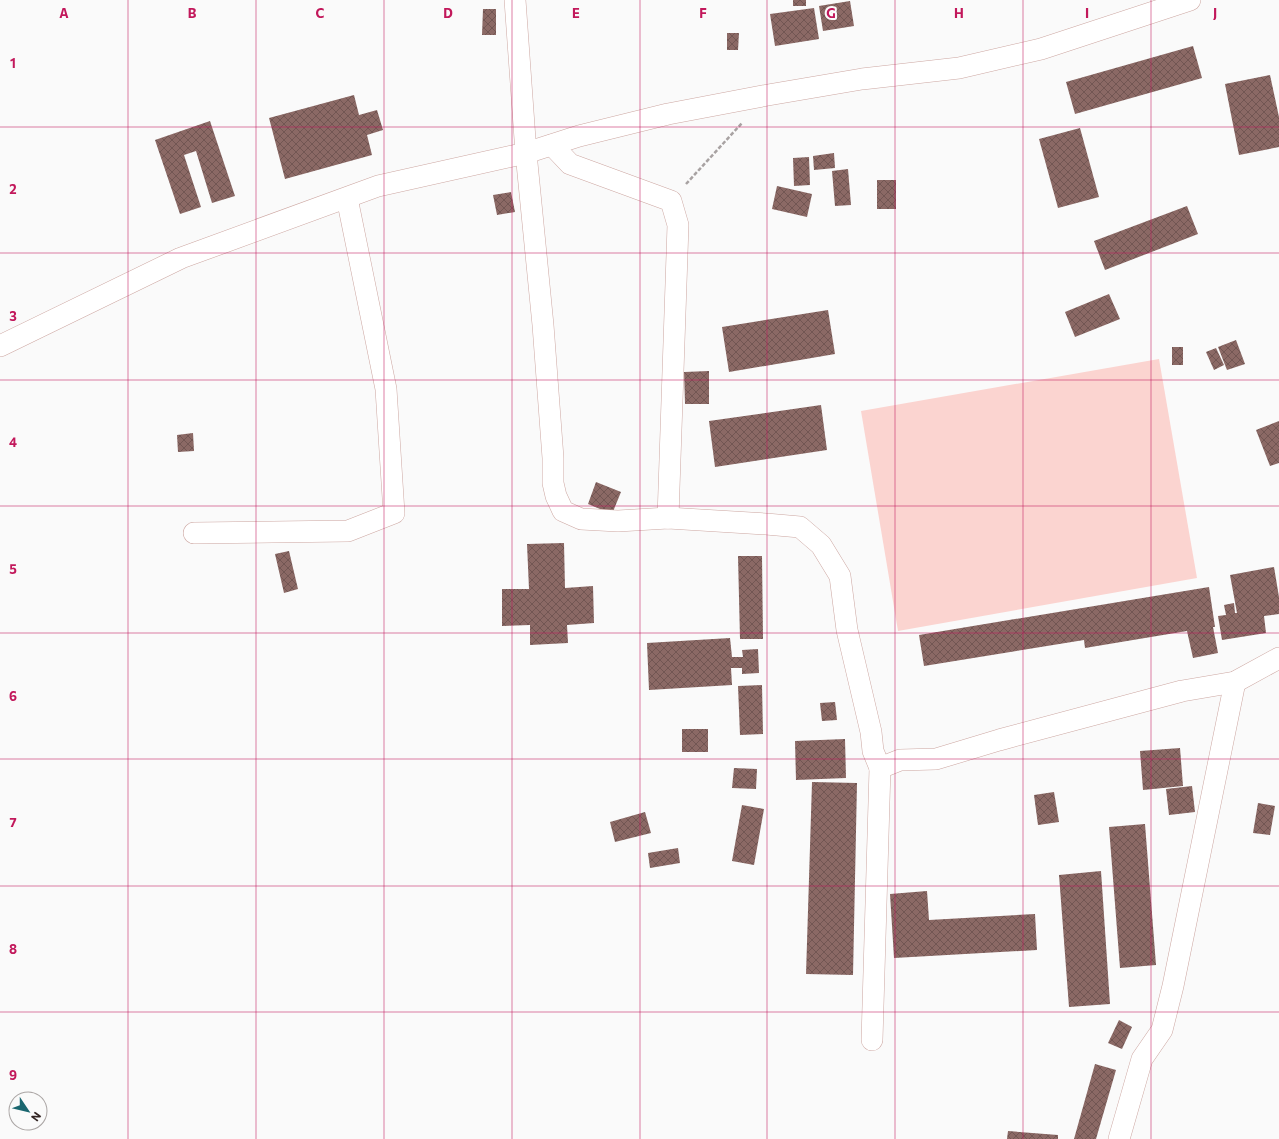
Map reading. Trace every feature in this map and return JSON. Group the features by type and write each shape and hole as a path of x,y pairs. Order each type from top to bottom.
{"street":[{"path":"515,0 526,153 543,325 553,483 556,496 563,511 581,519 618,521 668,518 766,524 800,528 821,545 840,576 847,630 871,732 873,750 880,768 872,1040"},
{"path":"0,346 181,258 378,186 526,153 580,136 668,114 768,94 862,79 959,68 1041,49 1190,0"},
{"path":"552,145 570,164 671,201 678,225 668,518"},
{"path":"194,533 348,531 394,513 386,388 347,198"},
{"path":"880,768 900,760 936,759 999,740 1182,691 1235,682 1279,658"},
{"path":"1119,1139 1142,1059 1162,1030 1235,682"}],"path":[{"path":"671,201 742,123"}],"shaded area":[{"path":"1159,359 1197,578 898,631 861,411"}],"building":[{"path":"793,0 806,0 806,6 793,6"},
{"path":"850,1 854,26 823,31 819,6"},
{"path":"814,8 819,39 775,46 770,14"},
{"path":"483,9 496,9 496,35 482,35"},
{"path":"727,33 739,33 738,50 727,50"},
{"path":"1193,46 1202,78 1075,114 1066,82"},
{"path":"1270,75 1279,117 1279,147 1239,155 1225,84"},
{"path":"354,95 359,115 377,110 383,130 367,135 372,155 285,179 269,118"},
{"path":"210,121 235,196 212,203 196,151 184,155 201,207 180,214 155,140"},
{"path":"1080,128 1099,197 1058,208 1039,139"},
{"path":"834,153 835,168 814,170 813,156"},
{"path":"809,157 810,185 794,186 793,158"},
{"path":"848,169 851,205 835,206 832,171"},
{"path":"877,180 896,180 896,209 877,209"},
{"path":"777,186 812,194 807,217 772,209"},
{"path":"511,192 515,212 497,215 493,195"},
{"path":"1187,206 1198,234 1105,270 1094,241"},
{"path":"1109,294 1120,319 1075,337 1065,312"},
{"path":"828,310 835,354 729,372 722,327"},
{"path":"1236,340 1245,364 1227,370 1218,347"},
{"path":"1172,347 1183,347 1183,365 1172,365"},
{"path":"1216,348 1224,365 1214,370 1206,352"},
{"path":"709,371 709,404 685,404 684,372"},
{"path":"821,405 827,450 715,467 709,421"},
{"path":"1279,421 1279,463 1270,466 1256,430"},
{"path":"193,433 194,451 178,452 177,435"},
{"path":"596,482 621,492 612,514 588,504"},
{"path":"564,543 565,588 593,586 594,623 567,625 568,643 530,645 530,625 502,626 502,589 529,589 527,544"},
{"path":"289,551 298,589 284,593 275,554"},
{"path":"738,556 762,556 763,639 740,639"},
{"path":"1274,567 1279,597 1279,614 1264,616 1266,633 1222,640 1218,616 1226,615 1224,605 1234,603 1235,613 1237,613 1230,575"},
{"path":"1209,587 1215,627 1213,627 1218,653 1193,658 1187,631 1085,648 1084,640 924,666 919,635"},
{"path":"730,638 732,657 743,657 742,650 758,649 759,673 742,674 742,668 731,668 732,685 649,690 647,643"},
{"path":"762,685 763,734 740,735 738,686"},
{"path":"835,702 837,720 822,721 820,703"},
{"path":"682,729 708,729 708,752 682,752"},
{"path":"845,739 846,778 796,780 795,741"},
{"path":"1180,748 1183,786 1143,790 1140,751"},
{"path":"734,768 757,769 756,789 732,788"},
{"path":"812,782 857,783 853,975 806,974"},
{"path":"1192,786 1195,812 1169,815 1166,789"},
{"path":"1054,792 1059,822 1038,825 1034,795"},
{"path":"1258,803 1275,806 1270,835 1253,833"},
{"path":"742,805 764,809 754,865 732,861"},
{"path":"645,812 651,833 615,842 610,822"},
{"path":"1145,824 1156,965 1120,968 1109,827"},
{"path":"678,848 680,863 650,868 648,853"},
{"path":"1101,871 1110,1004 1069,1007 1059,875"},
{"path":"927,891 929,920 1035,914 1037,950 894,958 890,894"},
{"path":"1119,1020 1132,1027 1122,1049 1108,1043"},
{"path":"1095,1064 1116,1070 1096,1139 1074,1139"},
{"path":"1008,1131 1058,1135 1058,1139 1007,1139"}]}
